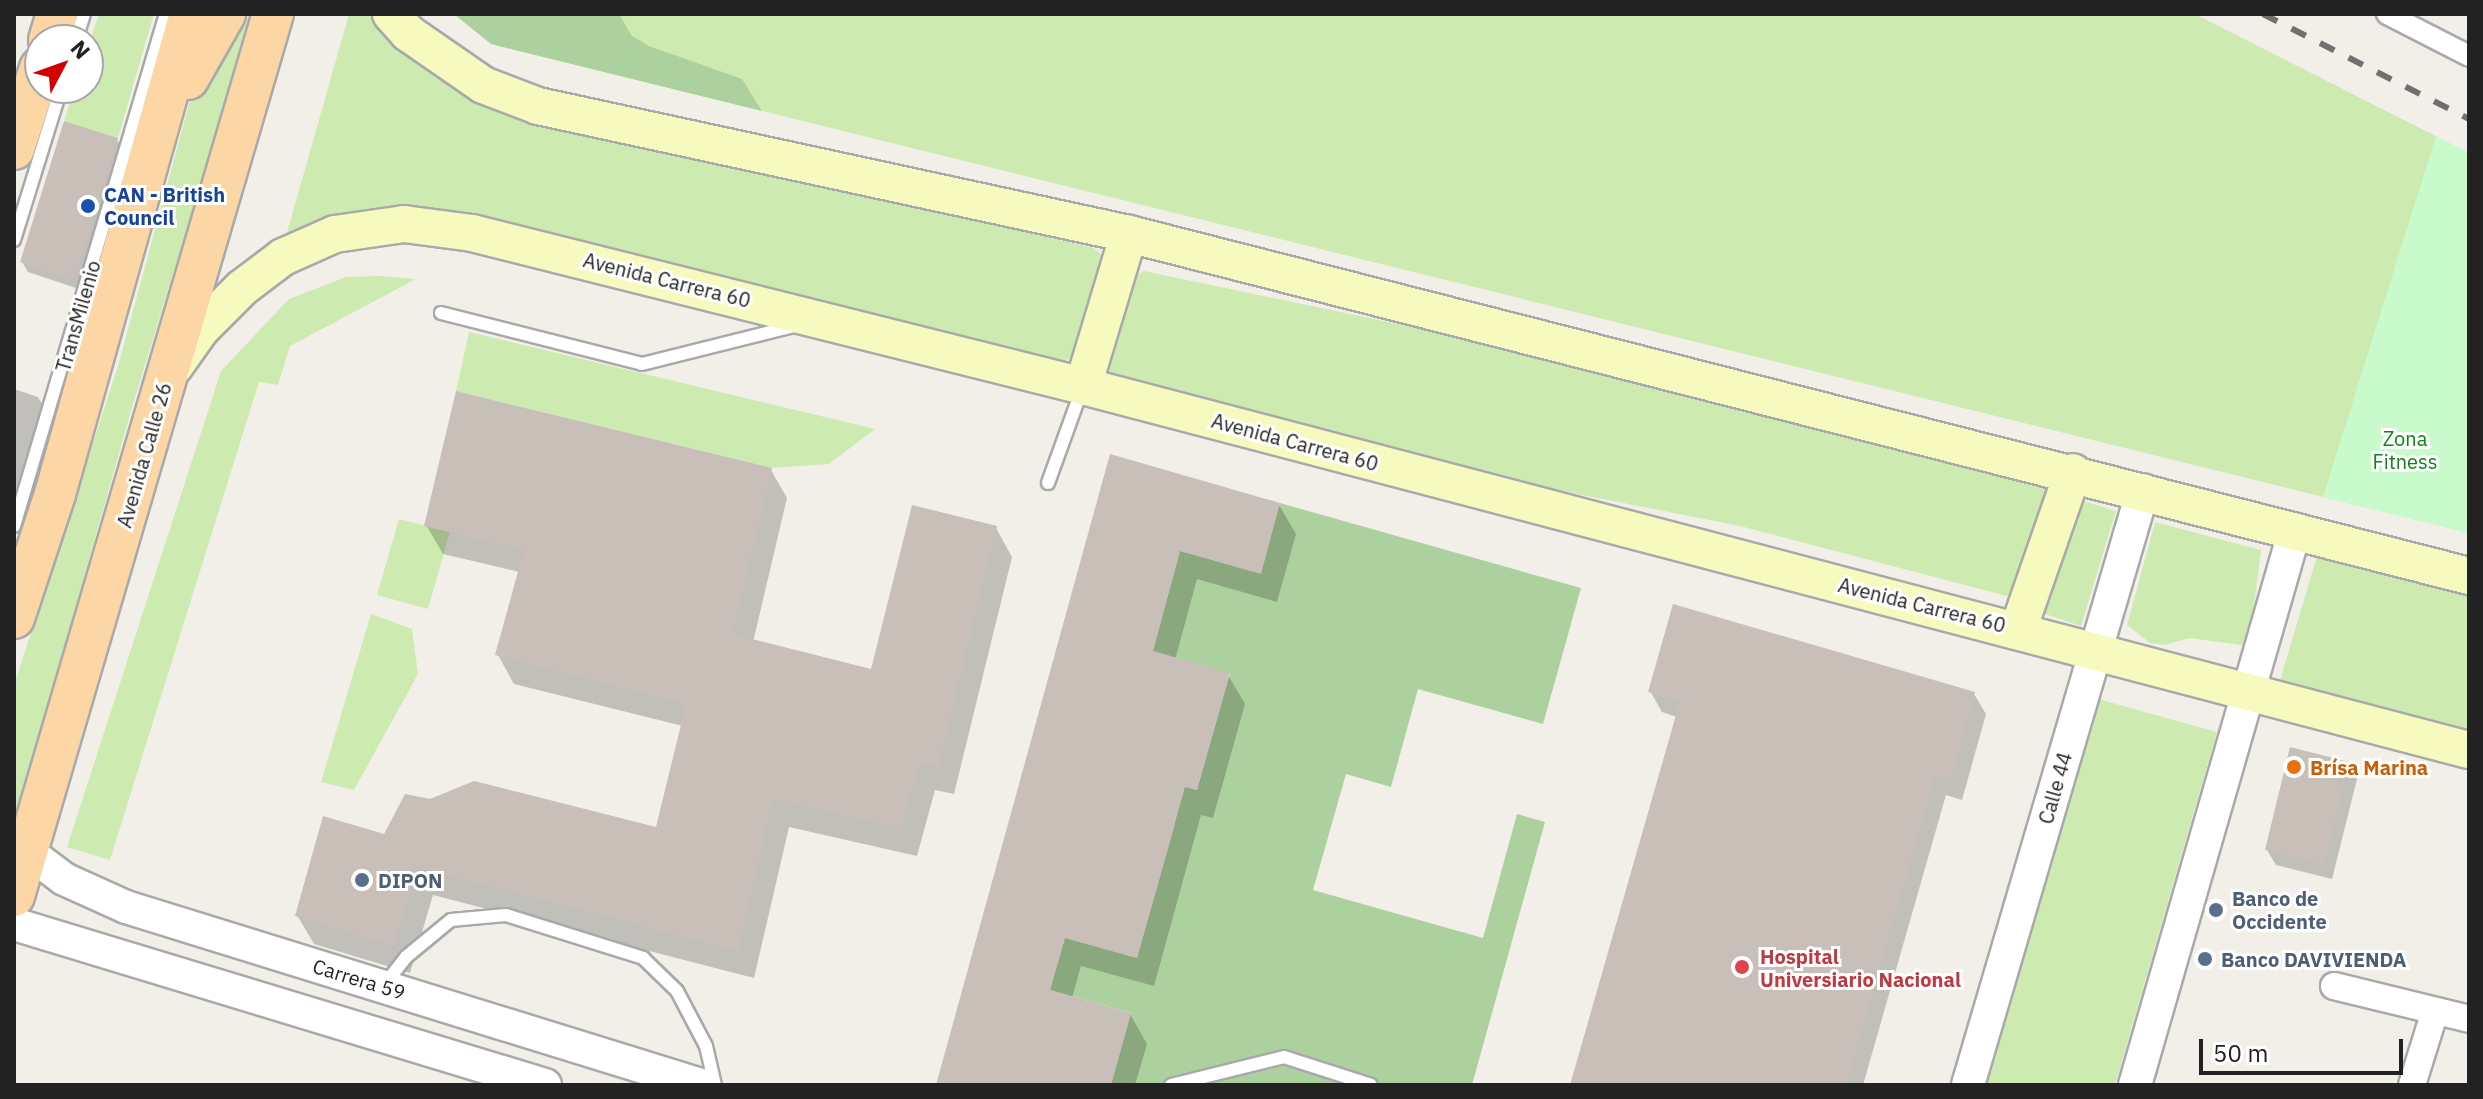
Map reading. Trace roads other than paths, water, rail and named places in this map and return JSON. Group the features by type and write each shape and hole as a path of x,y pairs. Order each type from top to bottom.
{"main road":[{"path":"14,618 162,124 190,14"},
{"path":"162,124 225,14"},
{"name":"Avenida Calle 26","path":"14,896 273,14"},
{"path":"391,14 408,33 483,85 538,106 1129,234 2073,472 2469,576"},
{"path":"14,149 28,104"},
{"name":"Avenida Carrera 60","path":"166,378 201,329 252,280 283,257 361,227 404,224 472,233 821,318 2469,750"},
{"path":"1083,386 1129,234"},
{"path":"2018,630 2073,472"}],"street":[{"path":"2387,14 2469,56"},
{"name":"Calle 44","path":"1968,1085 2143,490"},
{"path":"2135,1085 2295,530"},
{"name":"Carrera 59","path":"27,851 96,897 701,1085"},
{"path":"14,924 545,1085"},
{"path":"2334,986 2469,1019"},
{"path":"2412,1085 2435,1011"}],"lane":[{"name":"TransMilenio","path":"14,526 166,14"},
{"path":"14,240 56,104"},
{"path":"441,313 642,364 821,318"},
{"path":"1048,483 1083,386"},
{"path":"383,987 406,957 451,920 506,915 643,958 677,991 706,1046 715,1085"},
{"path":"1171,1085 1284,1057 1371,1085"}],"railway":[{"path":"2263,14 2469,119"}],"place":[{"name":"CAN - British Council","path":"88,206"},
{"name":"Brísa Marina","path":"2294,767"},
{"name":"DIPON","path":"362,880"},
{"name":"Banco de Occidente","path":"2216,910"},
{"name":"Banco DAVIVIENDA","path":"2205,959"},
{"name":"Hospital Universiario Nacional","path":"1742,967"}],"park label":[{"name":"Zona Fitness","path":"2405,450"}]}
